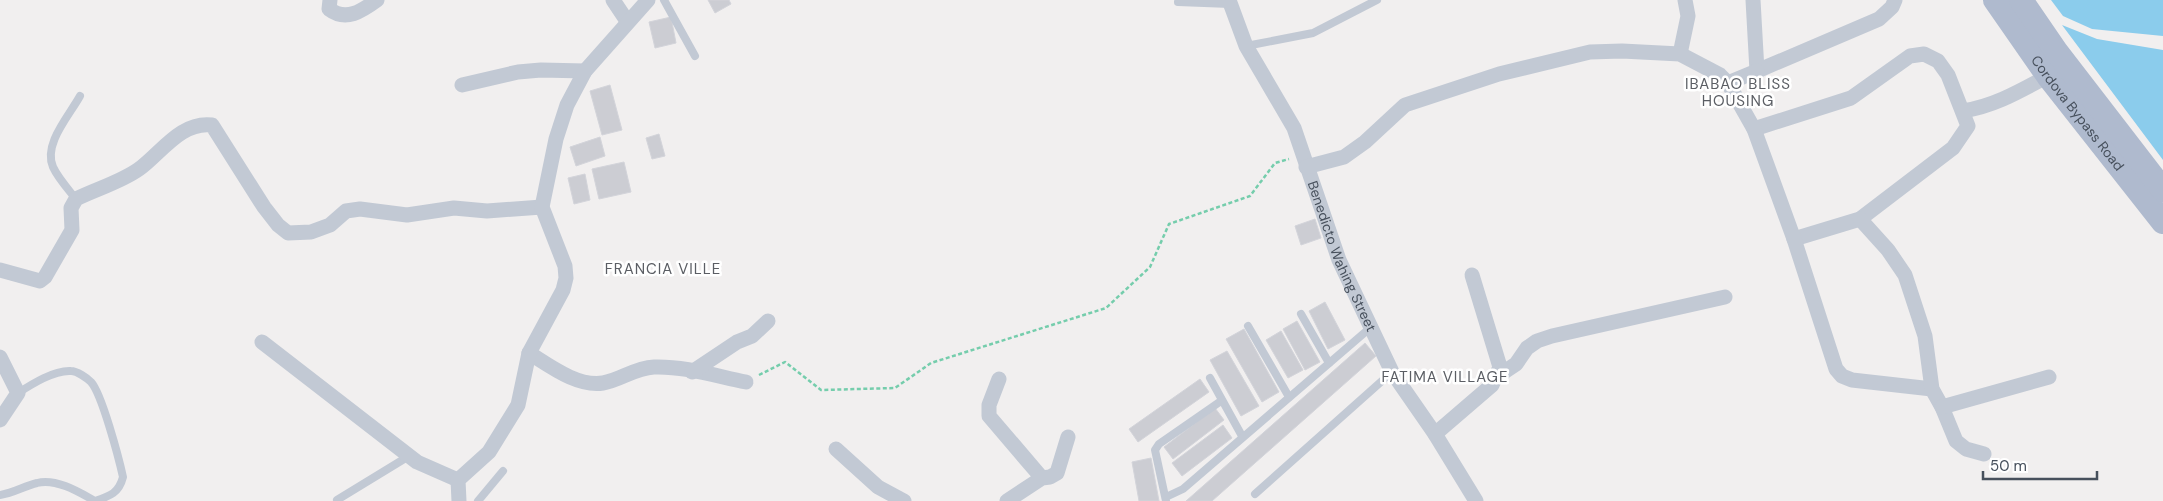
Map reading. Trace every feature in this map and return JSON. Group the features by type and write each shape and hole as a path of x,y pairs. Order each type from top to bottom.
{"main road":[{"name":"Cordova Bypass Road","path":"1996,0 2048,76 2163,222"},
{"name":"Cordova Bypass Road","path":"2021,0 2056,51 2163,190"}],"street":[{"path":"330,0 329,9 335,14 345,16 364,10 377,0"},
{"path":"613,0 627,21"},
{"path":"458,480 489,452 518,406 529,353 563,290 566,278 565,266 542,207 556,139 568,106 585,71 627,21 648,0"},
{"path":"1680,54 1688,16 1685,0"},
{"path":"1753,0 1758,71"},
{"path":"1728,83 1879,19 1892,7 1895,0"},
{"name":"Benedicto Wahing Street","path":"1230,2 1246,46 1294,128 1339,260 1370,328 1392,372 1435,434 1476,501"},
{"path":"1304,161 1344,157 1365,142 1405,105 1500,74 1590,52 1622,51 1680,54 1720,75 1728,83 1754,129 1794,239 1836,369 1842,376 1852,380 1932,389"},
{"path":"1754,129 1851,98 1910,56 1924,54 1938,61 1948,74 1963,111 1968,126 1953,148 1860,219 1794,239"},
{"path":"462,85 518,72 541,70 585,71"},
{"path":"1963,111 1984,108 2003,101 2048,76"},
{"path":"0,270 40,280 45,276 72,230 71,208 76,199 137,170 187,128 202,124 212,126 264,206 278,225 288,233 311,232 330,224 346,211 360,210 407,215 454,208 487,211 542,207"},
{"path":"1860,219 1888,250 1905,275 1925,336 1932,389 1942,406 1956,440 1960,446 1984,454"},
{"path":"1435,434 1492,385 1498,376 1500,367 1472,275"},
{"path":"1498,376 1516,364 1526,348 1537,341 1725,297"},
{"path":"692,372 737,342 752,336 768,321"},
{"path":"262,342 417,462 458,480"},
{"path":"529,353 572,378 593,382 603,383 637,369 653,367 674,367 746,382"},
{"path":"0,357 18,393 0,420"},
{"path":"1942,406 2049,377"},
{"path":"999,379 989,405 989,416 1042,478"},
{"path":"1007,501 1042,478 1050,477 1057,473 1068,437"},
{"path":"836,449 877,494 904,501"},
{"path":"458,480 459,501"}],"lane":[{"path":"664,0 695,56"},
{"path":"1246,46 1312,33 1378,0"},
{"path":"1178,2 1230,2"},
{"path":"76,199 53,168 49,153 53,141 80,96"},
{"path":"1302,314 1329,363"},
{"path":"1248,326 1289,397"},
{"path":"1221,401 1159,444 1155,450 1166,499 1183,489 1242,436 1370,328"},
{"path":"0,495 15,493 28,486 49,481 96,501 111,496 120,489 123,478 92,383 74,371 67,371 43,379 18,393"},
{"path":"1255,494 1392,372"},
{"path":"1210,378 1242,436"},
{"path":"337,500 409,456"},
{"path":"478,501 503,471"}],"path":[{"path":"746,382 785,362 821,390 895,388 931,363 1106,308 1150,267 1169,224 1250,196 1275,163 1304,161"}],"water":[{"path":"2051,0 2163,0 2163,36 2092,29 2063,16"},
{"path":"2062,25 2097,39 2163,50 2163,160"}],"building":[{"path":"708,0 729,0 731,4 715,13"},
{"path":"671,17 676,43 655,48 649,22"},
{"path":"610,85 622,130 602,135 590,91"},
{"path":"659,134 665,156 652,159 646,138"},
{"path":"600,137 605,156 576,166 570,147"},
{"path":"624,162 631,192 599,199 592,169"},
{"path":"585,174 590,200 574,204 568,178"},
{"path":"1315,219 1321,238 1301,245 1295,226"},
{"path":"1325,302 1345,340 1328,349 1309,311"},
{"path":"1297,321 1320,362 1305,370 1283,329"},
{"path":"1244,329 1279,392 1262,402 1226,339"},
{"path":"1281,331 1303,370 1288,378 1266,340"},
{"path":"1365,343 1376,356 1212,501 1186,501"},
{"path":"1227,351 1259,406 1241,416 1210,360"},
{"path":"1200,379 1209,392 1138,442 1129,429"},
{"path":"1215,408 1224,420 1173,459 1164,447"},
{"path":"1223,425 1232,438 1182,476 1172,463"},
{"path":"1151,458 1159,501 1139,501 1132,462"}],"district":[{"name":"IBABAO BLISS HOUSING","path":"1738,92"},
{"name":"FRANCIA VILLE","path":"663,269"},
{"name":"FATIMA VILLAGE","path":"1445,377"}]}
